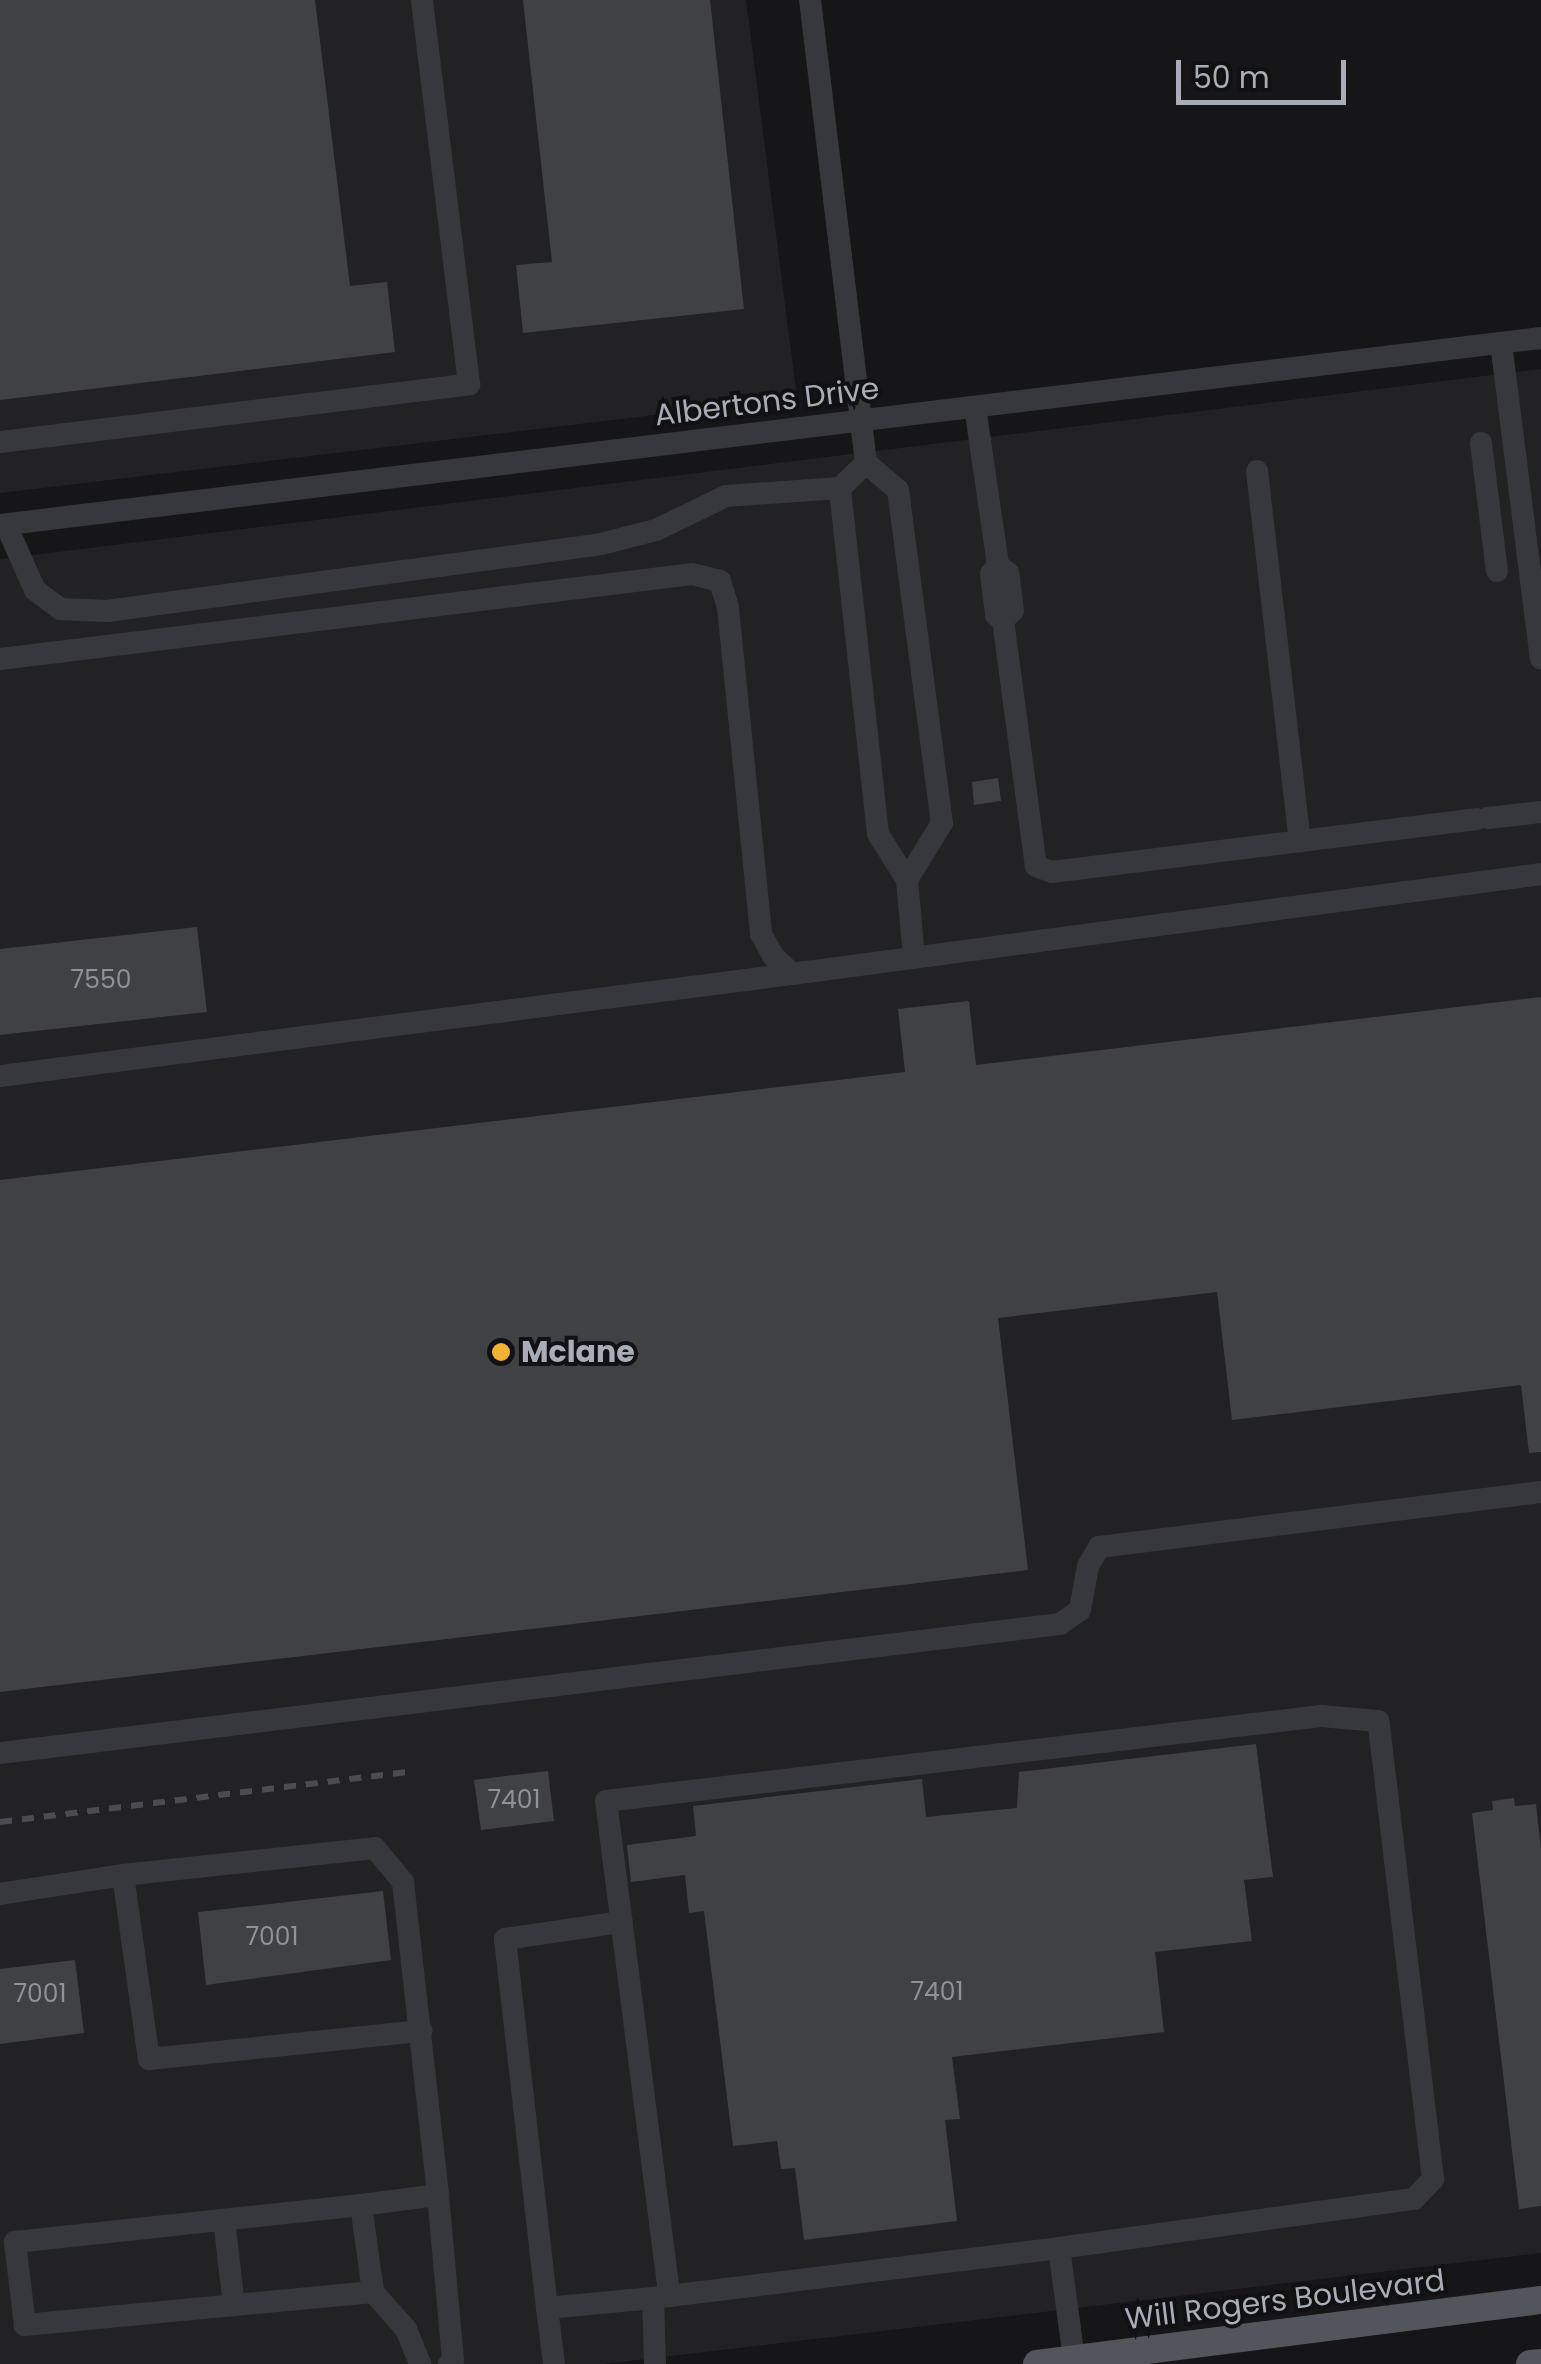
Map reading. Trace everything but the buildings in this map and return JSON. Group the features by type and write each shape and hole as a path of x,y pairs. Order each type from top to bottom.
{"main road":[{"name":"Will Rogers Boulevard","path":"1037,2364 1541,2300"},
{"path":"1530,2364 1541,2362"}],"street":[{"path":"0,442 469,384 422,0"},
{"path":"810,0 866,463 898,490 942,823 908,880"},
{"name":"Albertons Drive","path":"3,525 1541,338"},
{"path":"1501,342 1533,525 1541,658"},
{"path":"974,407 998,565 991,574 996,614 1004,620 1036,866 1052,872 1541,812"},
{"path":"1481,444 1497,571"},
{"path":"3,525 35,590 60,609 107,611 601,544 656,530 726,496 840,488 866,463"},
{"path":"1257,472 1300,842"},
{"path":"840,488 878,834 908,880 914,957"},
{"path":"0,659 692,574 720,581 728,608 761,934 773,956 792,974"},
{"path":"0,1076 1541,874"},
{"path":"0,1753 1060,1624 1080,1610 1088,1566 1099,1546 1541,1492"},
{"path":"547,2308 661,2297 1059,2248 1414,2198 1433,2178 1378,1721 1321,1716 606,1801 661,2297 655,2364"},
{"path":"0,1894 123,1875 375,1848 403,1882 438,2195 450,2324 449,2364"},
{"path":"123,1875 148,2059 422,2031"},
{"path":"554,2364 504,1939 622,1922"},
{"path":"373,2292 25,2325 15,2242 438,2195"},
{"path":"361,2205 373,2292 406,2329 420,2364"},
{"path":"224,2220 234,2305"},
{"path":"1059,2248 1075,2362"}],"shaded area":[{"path":"0,0 746,0 797,398 0,493"},
{"path":"1541,369 1541,2253 603,2364 0,2364 0,559"}],"railway":[{"path":"0,1822 414,1771"}],"place":[{"name":"Mclane","path":"501,1352"}]}
